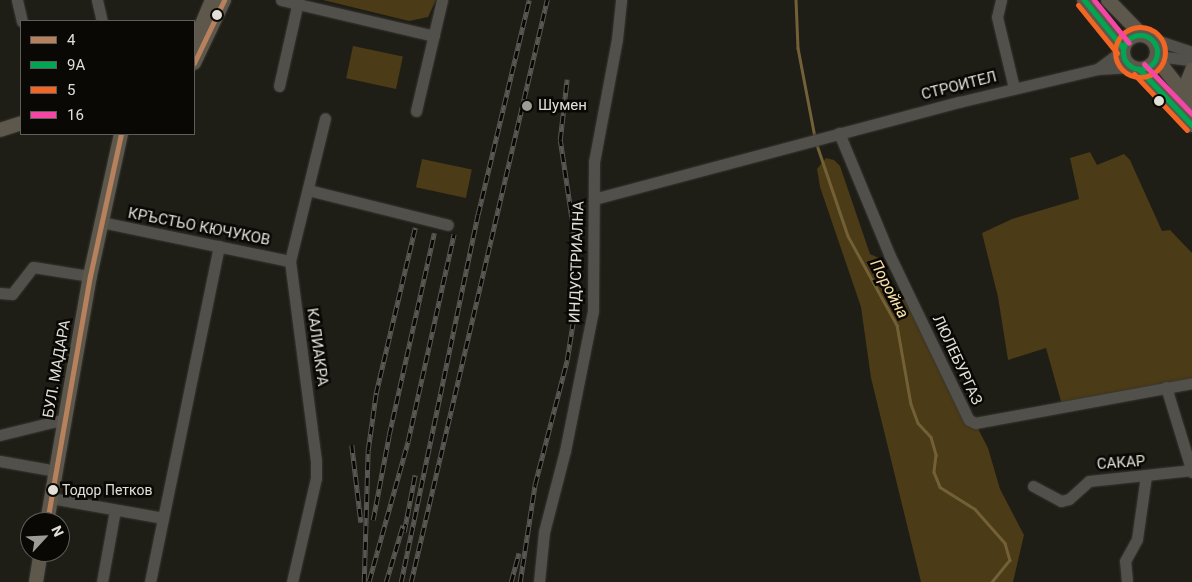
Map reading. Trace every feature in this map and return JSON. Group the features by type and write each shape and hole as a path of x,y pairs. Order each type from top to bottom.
{"main road":[{"path":"195,41 212,0"},
{"path":"195,61 224,0"},
{"path":"1084,0 1123,49 1125,60 1136,68 1192,125"},
{"path":"1108,0 1156,46 1156,57 1149,66 1136,68"},
{"path":"1123,49 1130,38 1146,36"},
{"path":"1156,57 1192,103"},
{"path":"1192,70 1188,89 1192,103"},
{"path":"1,130 20,124"},
{"name":"БУЛ. МАДАРА","path":"101,222 112,135"},
{"name":"БУЛ. МАДАРА","path":"48,512 90,276 121,135"},
{"path":"36,582 39,562"}],"street":[{"path":"17,0 22,20"},
{"path":"97,0 102,20"},
{"path":"282,0 434,36"},
{"path":"416,111 442,0"},
{"name":"ИНДУСТРИАЛНА","path":"539,582 544,532 565,451 593,311 596,141 617,39 621,0"},
{"path":"1001,0 997,17 1014,88"},
{"path":"279,86 296,3"},
{"path":"1146,36 1192,52"},
{"path":"1097,70 1123,49"},
{"path":"1156,57 1192,60"},
{"name":"СТРОИТЕЛ","path":"594,199 794,144 1014,88 1097,70 1136,68"},
{"name":"КАЛИАКРА","path":"292,582 316,478 316,461 290,260 325,118"},
{"name":"ЛЮЛЕБУРГАЗ","path":"834,134 969,420 975,423 1192,383"},
{"path":"308,190 448,225"},
{"name":"КРЪСТЬО КЮЧУКОВ","path":"101,222 290,260"},
{"path":"150,582 219,246"},
{"path":"0,293 12,294 33,268 90,276"},
{"path":"1166,387 1192,471"},
{"path":"0,435 65,419"},
{"path":"0,461 56,471"},
{"name":"САКАР","path":"1033,486 1061,501 1069,499 1088,480 1192,471"},
{"path":"1127,582 1125,561 1137,539 1146,476"},
{"path":"51,498 163,518"},
{"path":"102,582 115,510"}],"shaded area":[{"path":"323,0 436,0 428,17 409,21"},
{"path":"353,46 403,57 396,89 346,78"},
{"path":"1090,152 1097,165 1124,154 1130,160 1162,231 1170,230 1192,253 1192,383 1062,405 1046,348 1008,360 998,297 982,233 1012,219 1079,199 1070,158"},
{"path":"826,158 834,160 840,166 870,254 881,259 891,289 899,293 905,287 988,448 1000,489 1024,535 1013,582 921,582 871,378 861,307 820,187 817,169"},
{"path":"422,159 472,170 466,198 416,187"}],"waterway":[{"name":"Поройна","path":"796,0 798,48 815,137"},
{"name":"Поройна","path":"816,142 848,236 897,325 911,404 918,423 931,437 936,455 934,472 940,487 975,509 1005,543 1010,560 992,582"}],"railway":[{"path":"401,582 478,214 529,0"},
{"path":"411,582 547,0"},
{"path":"520,582 535,484 567,360 573,321 575,241 560,140 567,79"},
{"path":"364,582 368,450 376,393 415,228"},
{"path":"373,520 389,435 434,233"},
{"path":"369,581 408,441 454,234"},
{"path":"352,445 361,522"},
{"path":"404,532 415,475"},
{"path":"386,582 403,525"},
{"path":"511,582 519,553"}],"transit line":[{"name":"4","path":"195,61 224,0"},
{"name":"9А","path":"1084,0 1123,48"},
{"name":"16","path":"1094,0 1129,43"},
{"name":"5","path":"1078,5 1117,53"},
{"name":"5","path":"1140,27 1149,29 1160,38 1165,52 1163,61 1154,72 1140,77 1131,75 1120,66 1115,52 1117,43 1126,32 1140,27"},
{"name":"9А","path":"1140,35 1147,36 1152,40 1156,45 1157,52 1156,59 1152,64 1147,68 1140,69 1133,68 1128,64 1124,59 1123,52 1124,45 1128,40 1133,36 1140,35"},
{"name":"16","path":"1144,64 1192,114"},
{"name":"9А","path":"1139,69 1192,125"},
{"name":"5","path":"1134,74 1187,130"},
{"name":"4","path":"49,512 90,276 121,135"}],"place":[{"name":"Шумен","path":"527,106"},
{"name":"Тодор Петков","path":"53,490"}]}
